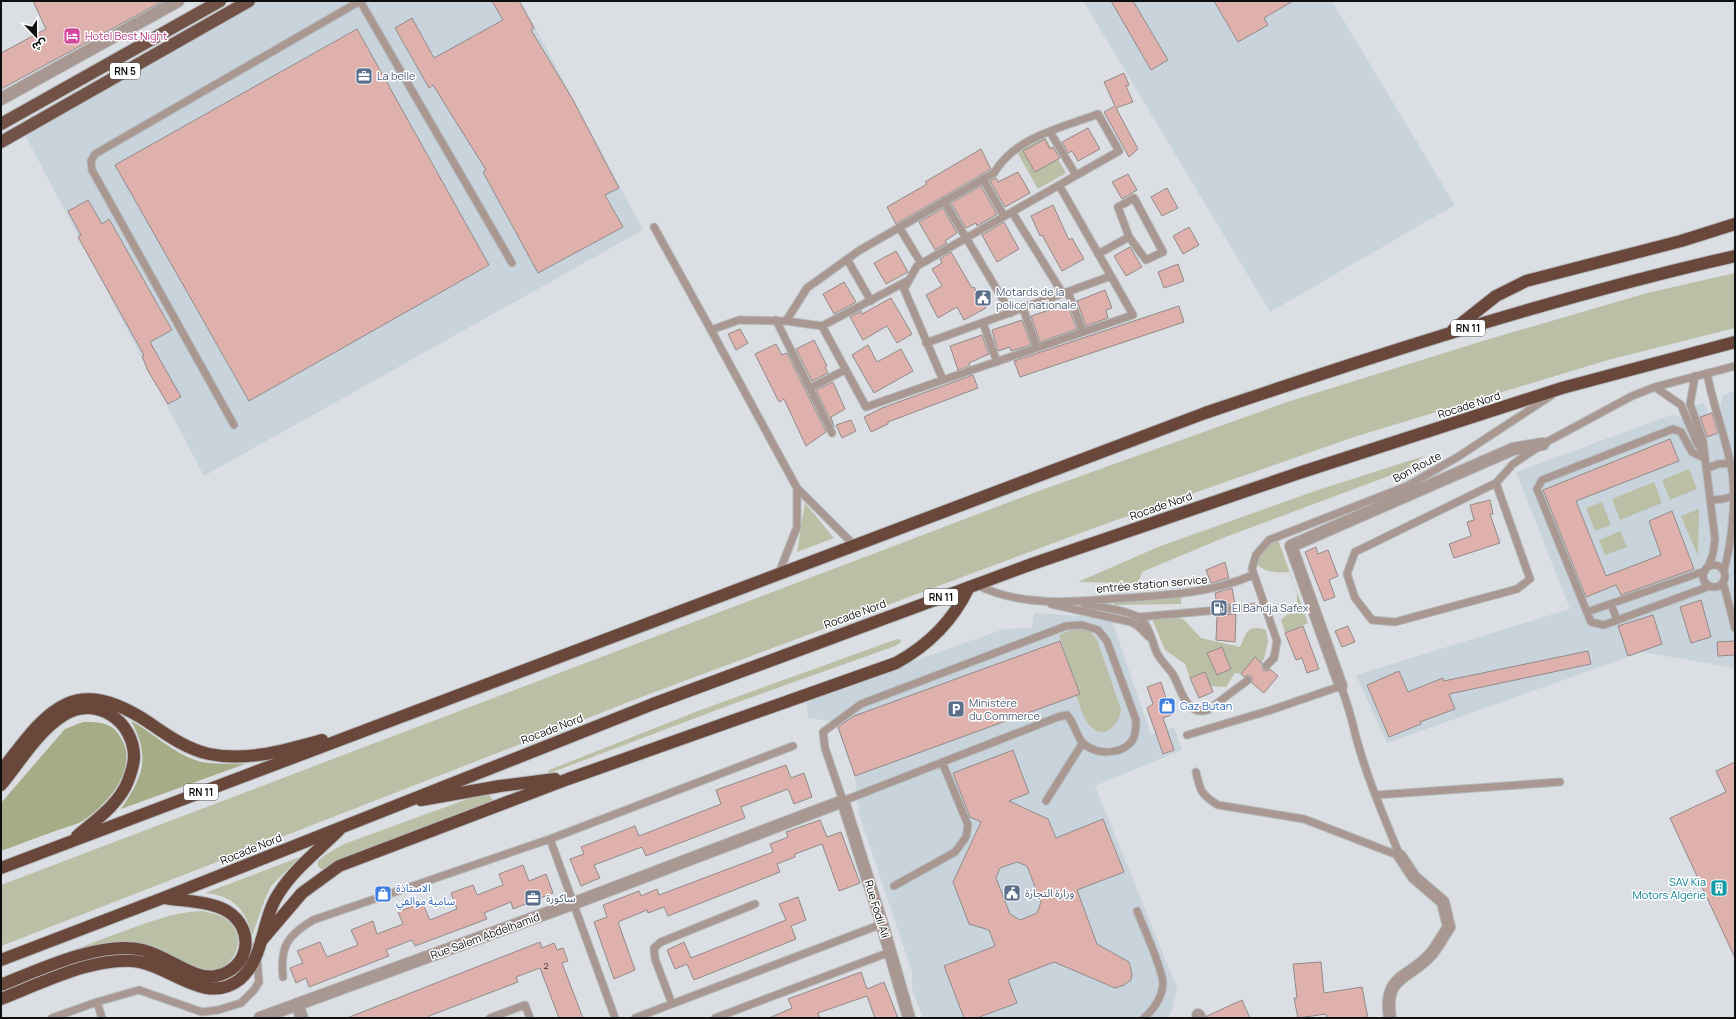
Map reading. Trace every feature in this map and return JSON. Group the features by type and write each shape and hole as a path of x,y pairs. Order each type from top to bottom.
{"highway":[{"name":"RN 5","path":"1,124 220,1"},
{"name":"RN 5","path":"1,142 248,1"},
{"path":"1447,334 1496,296 1526,281 1681,241 1735,224"},
{"name":"RN 11","path":"1,868 402,718 854,545 1205,413 1368,358 1540,306 1735,256"},
{"name":"Rocade Nord","path":"1,960 163,898 396,804 653,704 972,586 1294,474 1562,388 1735,342"},
{"path":"261,941 302,893 339,866 568,779 896,663 910,655 936,635 955,612 972,586"},
{"path":"1,771 43,720 67,703 80,700 94,700 114,704 136,715 179,743 208,754 224,756 274,752 402,718"},
{"path":"1,785 36,741 64,715 77,709 88,708 99,708 109,713 127,731 132,743 134,757 133,768 128,783 113,806 72,841"},
{"path":"396,804 538,780 568,779"},
{"path":"1,999 78,970 116,961 140,962 154,966 198,987 219,988 228,986 246,973 256,956 267,916 279,892 300,865 316,853 343,826"},
{"path":"1,985 87,953 115,948 129,947 156,954 204,977 224,974 241,961 245,952 244,933 241,924 234,916 226,910 213,906 163,898"}],"street":[{"path":"1,99 178,1"},
{"path":"1341,686 1291,546 1513,449 1543,444"},
{"name":"Rue Salem Abdelhamid","path":"260,1018 572,904 843,801"},
{"name":"Rue Fodil Ali","path":"843,801 882,924 909,1018"},
{"path":"1390,1018 1388,1002 1393,985 1431,954 1449,927 1443,902 1414,877 1400,856"},
{"path":"297,1004 302,1018"}],"lane":[{"path":"234,425 92,170 91,161 95,154 360,1 512,263"},
{"path":"786,321 807,288 847,259 899,227 994,173 1001,160 1026,141 1098,114 1119,151 921,263 917,266 909,279 904,289 943,380"},
{"path":"1050,132 1076,175"},
{"path":"983,179 1004,216"},
{"path":"822,326 866,407 1133,315 1059,185"},
{"path":"1134,198 1163,252 1146,260 1129,237 1118,207 1134,198"},
{"path":"944,201 1011,313"},
{"path":"1012,212 1065,293 1083,332"},
{"path":"654,227 797,488 854,545"},
{"path":"899,227 921,263"},
{"path":"1098,254 1129,237"},
{"path":"847,259 871,301"},
{"path":"926,343 1111,276"},
{"path":"711,330 739,320 776,320 822,326 871,301 909,279"},
{"path":"1023,308 1037,348"},
{"path":"776,320 832,432"},
{"path":"983,323 997,362"},
{"path":"1496,483 1530,579 1517,589 1403,620 1395,622 1372,620 1355,598 1348,574 1355,552 1496,483 1514,464 1543,444 1632,396 1655,387 1735,366"},
{"path":"810,388 845,370"},
{"path":"1707,373 1731,463 1734,482 1729,547 1723,582 1735,628"},
{"path":"1695,376 1690,404 1702,438 1715,540 1713,554 1706,569 1704,578 1710,586"},
{"path":"1655,387 1681,405 1697,443 1704,455"},
{"name":"Bon Route","path":"1253,575 1252,569 1254,559 1269,540 1384,496 1432,473 1562,388"},
{"path":"1704,455 1692,452 1681,432 1673,429 1539,482 1538,492 1591,622 1600,625 1617,620 1710,586 1717,586 1723,582"},
{"path":"1706,469 1718,464 1731,463"},
{"path":"780,574 797,527 797,488"},
{"path":"1711,500 1733,496"},
{"path":"1587,612 1717,565 1724,571"},
{"path":"1253,575 1277,641 1274,658 1266,666"},
{"name":"entrée station service","path":"1074,602 1204,591 1235,583 1253,575"},
{"name":"entrée station service","path":"972,586 999,595 1028,599 1074,602 1115,610 1139,618"},
{"path":"1028,599 1131,622 1144,631 1153,644"},
{"path":"1611,604 1617,620"},
{"path":"1139,618 1265,606"},
{"path":"1139,618 1146,625 1156,653 1172,674 1187,704 1197,710 1208,710 1248,680"},
{"path":"1082,625 1098,630 1107,641 1136,720 1136,732 1132,741 1125,747 1114,752 1102,752 1082,744 1072,721 1067,716 1058,716 843,801 825,748 823,732 833,723 861,704 1066,626 1082,625"},
{"path":"1187,734 1271,710 1341,686 1376,795 1400,856"},
{"path":"1046,801 1082,744"},
{"path":"283,977 281,959 286,944 296,930 313,920 550,839 793,746"},
{"path":"894,886 955,852 966,836 968,825 942,762"},
{"path":"1196,772 1199,788 1206,798 1218,805 1257,810 1304,819 1400,856"},
{"path":"1376,795 1560,782"},
{"path":"550,839 614,1018"},
{"path":"672,1004 655,959 654,948 661,942 754,904"},
{"path":"1137,911 1155,957 1163,983 1156,1006 1144,1018"},
{"path":"635,1018 882,924"},
{"path":"715,1018 890,952"},
{"path":"52,1018 97,1002 138,990 202,1012 218,1010 241,1003 254,990 259,982 256,956"},
{"path":"97,1002 102,1018"},
{"path":"490,1018 525,1005 530,1018"}],"shaded area":[{"path":"259,1 521,1 643,230 204,476 23,131"},
{"path":"1083,1 1332,1 1455,205 1270,312"},
{"path":"1735,391 1735,668 1642,652 1387,743 1356,675 1570,609 1516,472 1674,414 1685,420 1695,417 1694,406 1703,403 1709,413 1720,410 1723,395"},
{"name":"وزارة التجارة","path":"1034,613 1111,618 1151,735 1174,727 1182,750 1095,786 1177,988 1172,1010 1168,1018 923,1018 912,989 912,972 859,814 855,776 836,722 808,718 806,699 1004,629 1032,628"}],"green space":[{"path":"1045,137 1066,173 1038,189 1017,152"},
{"path":"1735,273 1735,328 1608,360 1354,437 1094,528 644,696 1,946 1,885 1036,492 1287,402 1486,340 1647,293"},
{"path":"1424,456 1405,470 1223,538 1142,572 1138,583 1078,582 1158,547 1315,491"},
{"path":"1689,469 1697,489 1670,500 1662,480"},
{"path":"1654,482 1662,503 1620,520 1612,499"},
{"path":"1602,502 1611,525 1595,531 1586,508"},
{"path":"805,503 834,538 797,552"},
{"path":"1699,509 1698,556 1681,516"},
{"path":"1620,531 1627,547 1605,555 1599,540"},
{"path":"1277,537 1308,623 1285,633 1281,620 1297,606 1297,593 1289,572 1267,571 1255,563 1259,550"},
{"path":"1181,598 1181,604 1114,605 1114,599"},
{"path":"1174,615 1184,620 1201,638 1240,647 1246,634 1251,629 1259,628 1266,630 1268,641 1264,659 1261,662 1255,657 1241,674 1235,673 1226,687 1210,686 1204,672 1190,678 1185,664 1165,650 1152,619"},
{"path":"1073,629 1089,630 1097,640 1121,709 1118,720 1110,729 1106,731 1096,731 1088,724 1076,695 1080,694 1059,635"},
{"path":"897,639 901,640 900,643 895,646 730,705 550,773 548,772 549,770 698,711"},
{"path":"131,721 148,731 171,748 198,761 209,763 245,764 121,809 135,787 142,766 141,745"},
{"path":"83,722 103,723 113,728 121,737 126,755 125,766 122,777 116,787 101,806 81,822 1,851 1,803 65,729"},
{"path":"484,793 489,793 493,801 348,856 322,870 318,866 318,861 325,855 344,844"},
{"path":"300,857 271,886 252,936 250,926 246,918 236,905 223,897 205,893"},
{"path":"202,911 221,916 227,920 237,934 238,942 233,957 221,968 213,971 197,969 146,945 128,943 111,945 1,982 1,977 102,939 169,916"}],"building":[{"path":"33,1 163,1 1,89 1,53 46,29"},
{"path":"492,1 519,1 534,28 531,30 573,100 619,188 605,195 623,227 538,273 483,172 486,170 433,85 429,88 395,28 412,18 434,58 503,20"},
{"path":"1111,1 1133,1 1168,60 1151,70"},
{"path":"1214,1 1293,1 1264,18 1268,25 1238,42"},
{"path":"357,29 489,265 249,401 115,165"},
{"path":"1124,73 1129,85 1126,86 1133,102 1116,108 1138,149 1129,157 1104,112 1115,106 1104,82"},
{"path":"1088,128 1100,149 1078,161 1072,151 1068,153 1062,142"},
{"path":"1045,139 1050,149 1053,147 1060,158 1035,172 1023,151"},
{"path":"981,149 991,169 896,224 887,207 927,184 925,182"},
{"path":"1018,172 1030,193 1005,207 990,181 996,178 998,182"},
{"path":"1128,174 1137,190 1122,199 1112,182"},
{"path":"981,186 997,214 977,226 976,223 966,228 951,203"},
{"path":"1167,188 1178,208 1162,216 1151,197"},
{"path":"88,200 102,224 109,219 172,330 150,342 181,397 168,404 148,371 142,356 144,355 78,237 81,235 68,211"},
{"path":"1053,205 1069,240 1072,238 1084,259 1062,271 1042,235 1040,236 1031,216"},
{"path":"943,208 957,233 945,241 947,243 935,250 919,222"},
{"path":"1004,222 1019,249 997,262 982,235"},
{"path":"1189,227 1199,245 1183,254 1173,236"},
{"path":"1130,247 1142,267 1126,276 1114,256"},
{"path":"896,251 908,272 886,284 874,263"},
{"path":"951,252 972,288 974,287 986,308 964,320 957,307 938,318 926,295 942,286 932,269 942,263 940,259"},
{"path":"1178,264 1184,281 1164,288 1158,272"},
{"path":"844,282 856,302 834,314 823,294"},
{"path":"1105,290 1112,308 1106,310 1108,318 1086,326 1077,301"},
{"path":"891,298 912,334 897,343 887,326 863,340 850,317 861,311 862,314"},
{"path":"1067,304 1077,329 1040,342 1031,316"},
{"path":"1179,306 1184,322 1020,377 1014,361"},
{"path":"1022,320 1031,345 1011,351 1010,347 998,351 992,330"},
{"path":"740,329 748,343 736,350 728,334"},
{"path":"982,335 989,354 969,363 970,366 958,370 950,346"},
{"path":"814,340 827,366 825,367 828,373 812,381 796,349"},
{"path":"776,344 782,355 787,353 826,432 806,446 784,399 779,402 755,354"},
{"path":"868,345 877,362 901,349 913,371 874,393 852,355"},
{"path":"973,375 978,388 888,422 888,424 871,432 864,417 882,408"},
{"path":"833,382 845,409 831,417 834,427 816,390"},
{"path":"1712,413 1718,433 1707,437 1700,417"},
{"path":"851,420 856,431 842,438 836,425"},
{"path":"1670,439 1679,461 1576,501 1606,576 1661,555 1649,521 1672,511 1694,569 1621,595 1616,585 1586,597 1543,490"},
{"path":"1490,500 1493,514 1490,514 1500,543 1454,558 1449,544 1471,536 1467,522 1474,520 1470,505"},
{"path":"1316,547 1318,554 1328,550 1338,576 1329,580 1335,597 1324,601 1305,552"},
{"path":"1225,562 1229,578 1211,583 1206,570"},
{"path":"1232,588 1235,604 1217,605 1215,593"},
{"path":"1701,600 1711,637 1691,643 1680,607"},
{"path":"1236,614 1235,642 1216,640 1217,615"},
{"path":"1653,615 1662,644 1628,656 1618,626"},
{"path":"1303,626 1319,669 1307,673 1302,658 1296,660 1285,633"},
{"path":"1348,626 1355,642 1342,647 1335,631"},
{"name":"Ministère du Commerce","path":"1060,641 1080,694 855,776 838,727 854,716"},
{"path":"1735,641 1735,655 1718,656 1717,642"},
{"path":"1222,647 1231,669 1217,675 1207,653"},
{"path":"1588,651 1591,664 1449,694 1455,709 1420,722 1421,724 1389,737 1367,685 1399,671 1408,692 1443,678 1444,681"},
{"path":"1255,657 1262,663 1263,670 1267,671 1270,669 1278,676 1264,693 1252,683 1252,677 1248,675 1244,677 1241,674"},
{"path":"1205,672 1213,692 1199,698 1190,678"},
{"path":"1161,682 1171,715 1163,718 1174,750 1163,754 1147,708 1153,704 1147,687"},
{"path":"1013,750 1029,793 1009,801 1048,819 1056,838 1103,819 1124,872 1077,890 1097,944 1129,962 1132,974 1131,980 1124,985 1115,988 1054,962 1008,980 1017,1003 977,1018 964,1018 944,966 995,946 989,930 969,924 953,882 981,822 970,817 953,773","holes":["1017,862 1027,866 1041,902 1037,913 1020,920 1010,914 996,878 1000,868"]},
{"name":"SAV Kia Motors Algérie","path":"1735,762 1735,958 1670,818 1726,792 1716,771"},
{"path":"786,765 791,778 804,773 812,797 794,804 788,789 759,800 741,807 745,818 646,856 642,847 594,865 600,878 581,886 570,859 584,854 581,847 635,826 639,836 721,804 716,790"},
{"path":"820,820 827,837 841,832 860,883 839,891 822,844 795,854 795,857 777,864 780,872 668,916 664,907 648,913 647,910 618,922 635,970 614,979 594,922 607,917 603,905 639,891 641,896 657,889 659,895 773,852 770,844 788,837 786,832"},
{"path":"523,865 529,881 546,874 553,893 513,909 511,902 484,913 487,919 415,946 412,940 386,950 389,956 309,987 306,978 296,983 290,968 303,963 297,951 320,942 327,957 358,945 351,930 373,921 377,934 403,924 398,912 422,902 430,920 457,909 451,893 473,885 477,895 503,885 499,874"},
{"path":"798,897 806,920 791,926 796,939 694,980 687,964 675,969 667,950 684,942 691,958 786,920 779,904"},
{"path":"540,942 542,948 554,943 557,950 563,948 568,961 562,963 583,1018 559,1018 540,968 516,977 518,982 429,1016 430,1018 347,1018"},
{"path":"1321,962 1324,993 1362,987 1368,1018 1327,1018 1326,1014 1298,1018 1294,998 1297,998 1293,964"},
{"path":"861,972 867,989 884,982 898,1018 875,1018 867,996 818,1013 820,1018 769,1018 792,1008 788,999"},
{"path":"1242,1000 1250,1018 1207,1018 1207,1016"}],"place":[{"name":"Hotel Best Night","path":"72,36"},
{"name":"La belle","path":"364,76"},
{"name":"Motards de la police nationale","path":"983,298"},
{"name":"El Bahdja Safex","path":"1219,608"},
{"name":"Gaz Butan","path":"1167,706"},
{"name":"Ministère du Commerce","path":"956,709"},
{"name":"SAV Kia Motors Algérie","path":"1719,888"},
{"name":"وزارة التجارة","path":"1012,893"},
{"name":"الاستاذة سامية موالفي","path":"383,894"},
{"name":"ساكورة","path":"533,898"}]}
